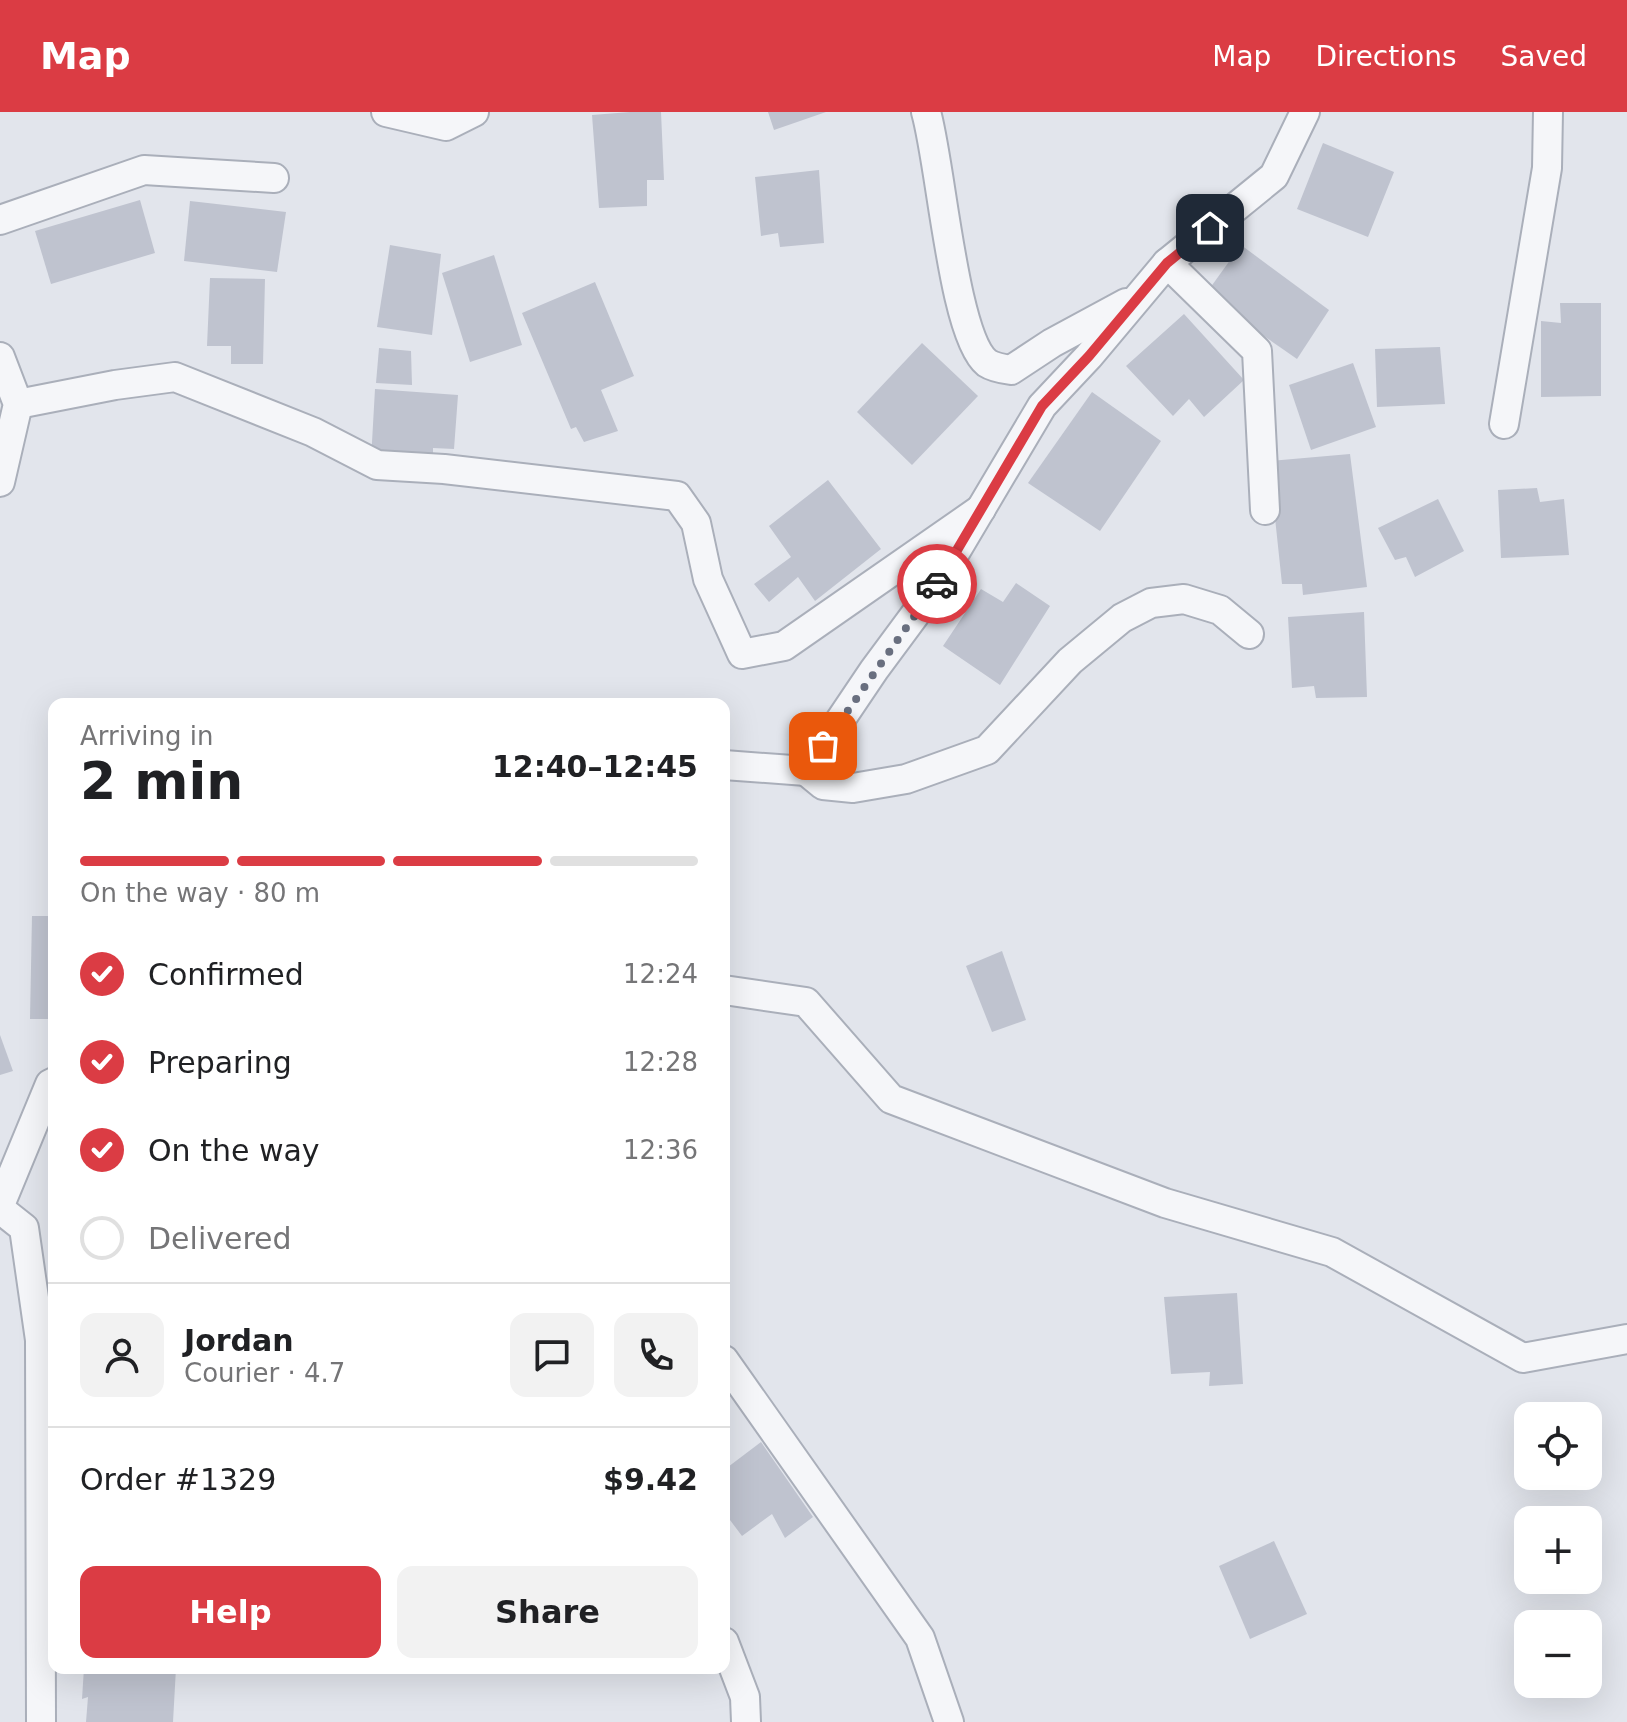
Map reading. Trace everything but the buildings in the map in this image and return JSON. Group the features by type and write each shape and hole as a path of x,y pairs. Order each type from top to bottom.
{"street":[{"path":"386,112 446,126 474,112"},
{"path":"926,112 960,304 972,341 988,364 1011,370 1052,343 1140,295"},
{"path":"806,771 931,593 1042,406 1167,263 1274,176 1305,112"},
{"path":"1504,424 1547,168 1548,112"},
{"path":"0,220 144,170 274,178"},
{"path":"1167,263 1257,351 1265,510"},
{"path":"0,357 18,404 0,482"},
{"path":"18,404 175,377 313,432 377,465 444,469 677,496 696,523 708,579 742,654 784,646 981,509"},
{"path":"730,765 806,771 823,785 853,788 906,779 987,750 1070,661 1122,618 1151,603 1184,599 1220,610 1249,634"},
{"path":"730,991 806,1002 891,1099 1165,1203 1332,1252 1523,1358 1627,1339"},
{"path":"41,1722 40,1340 24,1228 0,1207 48,1089"},
{"path":"730,1369 920,1638 949,1722"},
{"path":"730,1658 745,1697 746,1722"}],"way so far":[{"path":"823,746 937,584"}],"route":[{"path":"937,584 1042,406 1089,356 1167,263 1210,228"}]}
